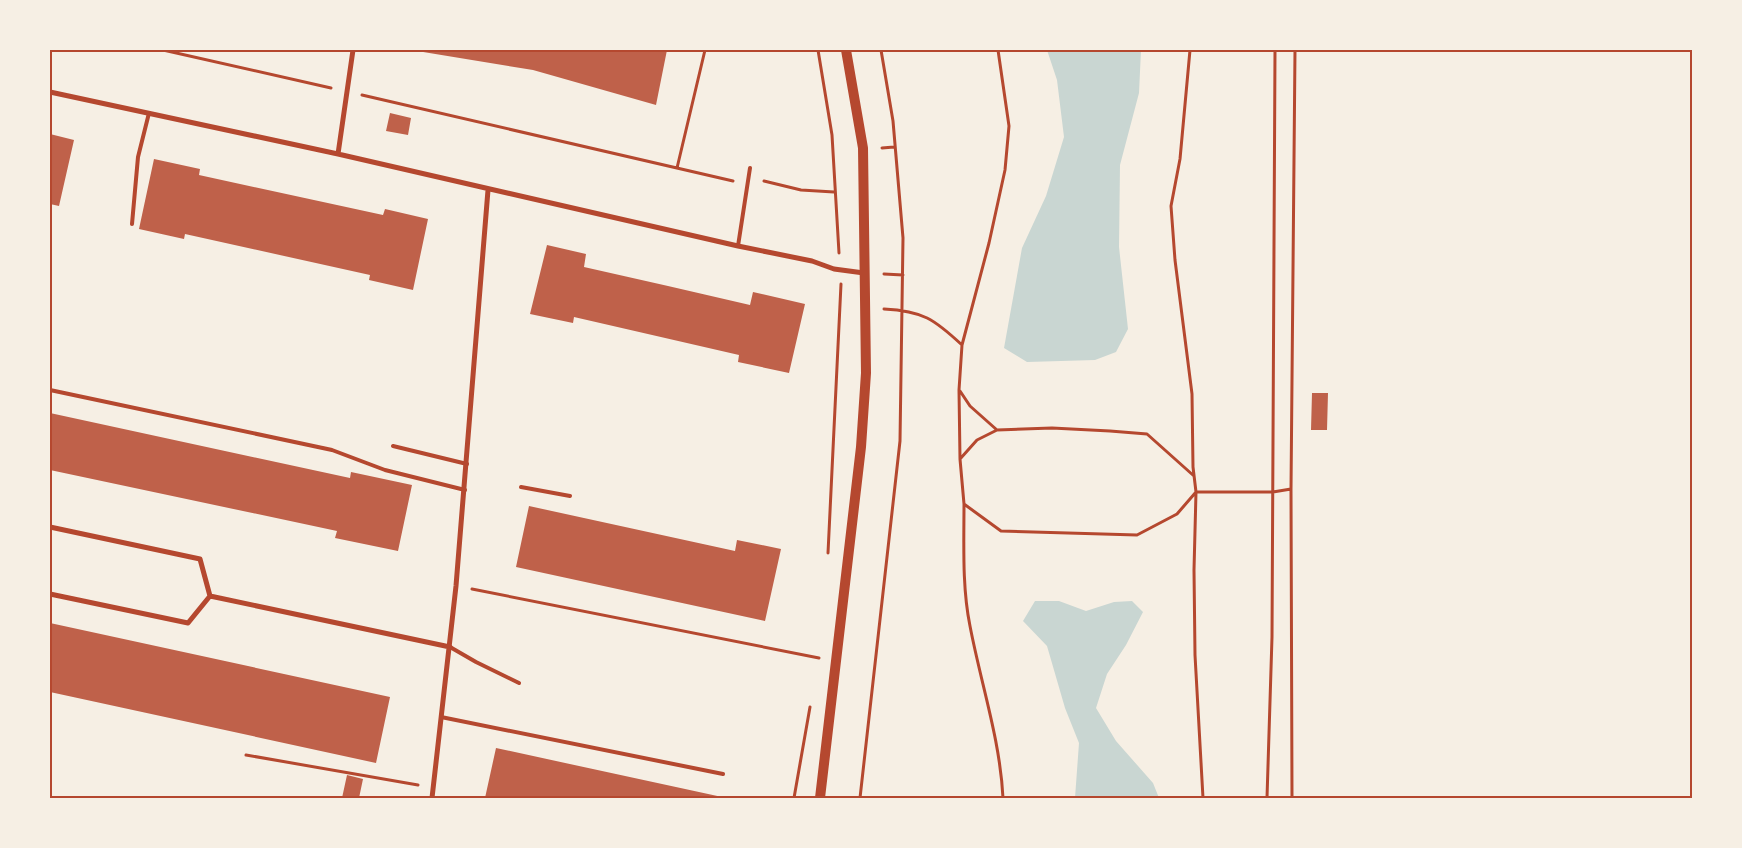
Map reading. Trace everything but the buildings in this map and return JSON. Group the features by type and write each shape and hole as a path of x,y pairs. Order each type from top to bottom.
{"main road":[{"path":"820,798 861,447 866,373 863,148 846,50"}],"street":[{"path":"338,154 354,50"},
{"path":"50,92 338,154 488,190 812,261 840,270 865,273"},
{"path":"432,798 450,646 465,490 488,190"},
{"path":"50,527 200,559 210,596"},
{"path":"50,594 188,623 210,596"},
{"path":"210,596 450,646"}],"lane":[{"path":"132,224 138,157 150,113"},
{"path":"738,246 750,168"},
{"path":"50,390 332,450 385,470 465,490"},
{"path":"393,446 467,464"},
{"path":"521,487 570,496"},
{"path":"450,646 476,662 519,683"},
{"path":"442,716 723,774"}],"path":[{"path":"163,50 736,181 748,178 801,190 834,192"},
{"path":"677,168 705,50"},
{"path":"818,50 832,135 842,305 833,437 828,562"},
{"path":"860,798 900,441 903,238 893,121 881,50"},
{"path":"998,50 1009,126 1005,170 989,243 962,345 959,390 960,460 964,504 964,556 969,624 1002,771 1003,798"},
{"path":"1190,50 1180,159 1172,206 1175,260 1192,394 1196,492 1194,570 1195,655 1203,798"},
{"path":"1268,798 1272,638 1275,50"},
{"path":"1292,798 1291,489 1295,50"},
{"path":"876,148 894,147"},
{"path":"866,308 914,311 940,325 962,345"},
{"path":"959,390 970,406 997,430"},
{"path":"960,460 977,440 997,430 1052,428 1147,434 1194,476"},
{"path":"833,437 841,438"},
{"path":"964,504 1001,530 1137,535 1177,514 1196,492 1273,492 1291,489"},
{"path":"456,586 818,658"},
{"path":"817,668 820,649"},
{"path":"794,798 810,705"},
{"path":"246,755 433,787"}],"shaded area":[{"path":"1047,50 1141,50 1139,93 1120,165 1119,247 1128,329 1116,352 1095,360 1027,362 1004,348 1022,248 1046,196 1064,137 1057,80"},
{"path":"1035,601 1059,601 1086,611 1114,602 1132,601 1143,612 1126,645 1107,674 1096,708 1116,741 1153,783 1159,798 1075,798 1079,743 1065,708 1047,646 1023,621"}]}
